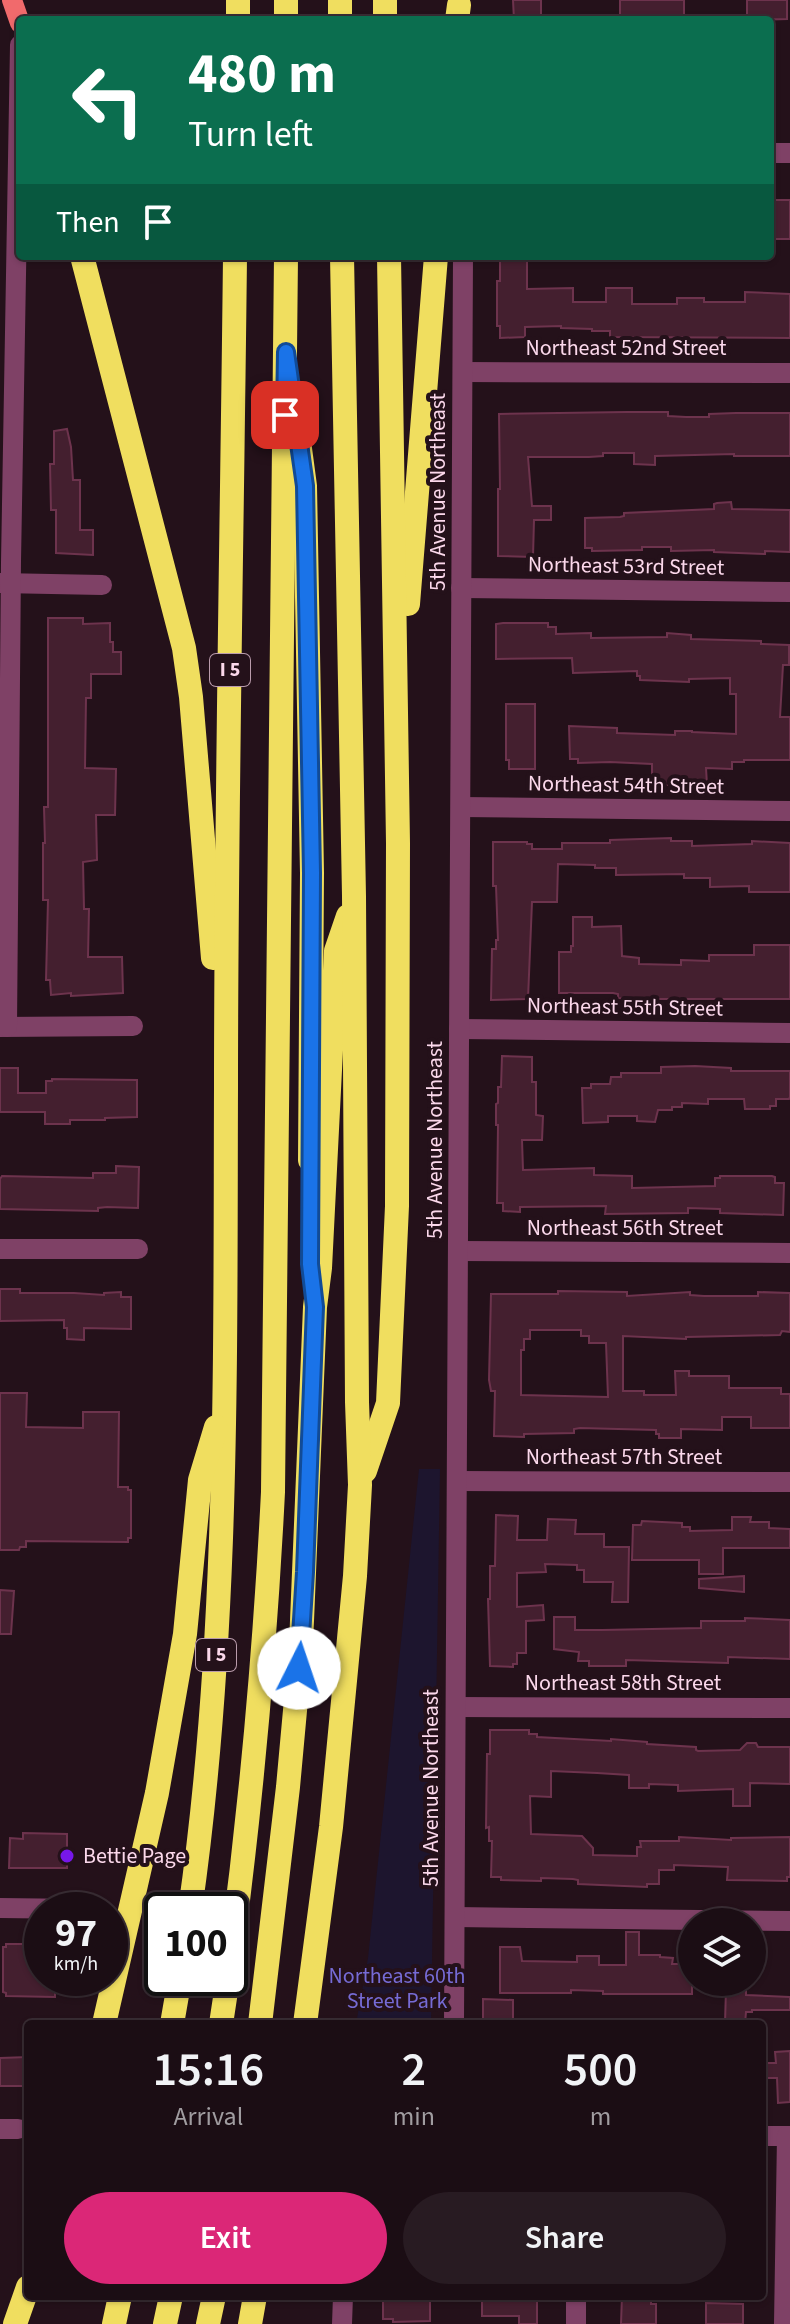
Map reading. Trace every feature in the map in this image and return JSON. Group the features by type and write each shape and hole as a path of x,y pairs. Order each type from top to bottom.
{"highway":[{"path":"83,260 186,660 225,1084"},
{"name":"I 5","path":"192,1892 214,1692 220,1599 225,1398 225,1084 235,260"},
{"path":"239,1892 263,1658 273,1492 286,260"},
{"path":"306,2020 331,1827 355,1576 360,1485 354,896 342,260"},
{"path":"360,1485 388,1403 397,1206 398,843 389,260"},
{"path":"398,843 404,649 436,260"},
{"path":"286,352 305,486 312,873 310,1264 315,1307"},
{"path":"260,2020 287,1800 301,1645 315,1307 320,1268 336,951 354,896"},
{"path":"105,2020 157,1793 185,1634 200,1480 225,1398"},
{"path":"173,2020 177,1996"},
{"path":"222,2020 225,1996"},
{"path":"15,2324 24,2298"},
{"path":"114,2324 119,2300"},
{"path":"165,2324 170,2300"},
{"path":"208,2324 213,2300"},
{"path":"250,2324 254,2300"}],"street":[{"path":"16,198 6,582 4,1027 133,1026"},
{"name":"5th Avenue Northeast","path":"454,2020 463,260"},
{"name":"Northeast 52nd Street","path":"463,372 790,373"},
{"path":"6,582 102,585"},
{"name":"Northeast 53rd Street","path":"461,588 790,592"},
{"name":"Northeast 54th Street","path":"461,807 790,811"},
{"name":"Northeast 55th Street","path":"459,1029 790,1033"},
{"path":"0,1249 138,1249"},
{"name":"Northeast 56th Street","path":"459,1251 790,1253"},
{"name":"Northeast 57th Street","path":"458,1481 790,1482"},
{"name":"Northeast 58th Street","path":"456,1707 790,1708"},
{"path":"0,1908 24,1908"},
{"path":"455,1917 790,1921"},
{"path":"766,2136 788,2136 784,2324"},
{"path":"342,2324 343,2300"},
{"path":"576,2300 576,2324"}],"green space":[{"name":"Northeast 60th Street Park","path":"419,1469 440,1469 431,2020 357,2020 368,1958"}],"building":[{"path":"513,0 541,0 541,16 514,16"},
{"path":"620,0 684,0 684,16 620,16"},
{"path":"747,0 787,0 787,19 747,16"},
{"path":"775,200 790,200 790,239 775,239"},
{"path":"500,260 527,260 527,289 573,288 573,302 606,302 606,288 632,288 632,304 677,304 677,298 704,298 704,302 745,302 745,292 790,294 790,338 610,337 610,331 561,326 525,327 525,337 500,338 497,281 500,281"},
{"path":"668,412 668,416 686,417 790,413 790,456 655,456 655,465 634,464 634,453 528,457 532,506 551,506 551,520 534,520 533,557 498,556 499,414"},
{"path":"67,429 73,480 80,480 80,530 93,530 93,555 56,553 56,510 51,510 50,464 54,464 54,431"},
{"path":"731,502 732,509 790,510 790,552 671,551 671,547 592,551 592,548 585,548 585,518 714,509 714,504"},
{"path":"48,618 83,618 83,624 110,623 113,652 121,652 121,674 91,674 91,698 86,698 85,768 116,769 115,815 96,815 97,860 83,862 84,909 89,909 88,957 122,957 123,993 51,995 50,980 46,980 48,900 43,900 43,843 44,807 48,807"},
{"path":"548,623 548,627 556,627 556,634 591,633 591,638 667,637 667,633 691,635 691,639 789,645 789,665 783,665 780,717 790,717 790,760 744,760 732,762 732,769 706,768 707,785 652,785 652,764 578,763 578,759 570,759 569,726 617,728 617,733 675,735 675,731 692,731 736,734 736,694 730,694 730,678 689,679 689,682 640,680 637,671 573,673 572,658 496,659 496,624"},
{"path":"506,704 535,704 535,769 509,769 509,760 506,760"},
{"path":"671,838 671,841 692,841 692,846 752,844 752,841 790,843 790,892 749,892 749,886 710,887 710,878 684,878 684,874 616,875 616,868 558,864 557,902 532,902 528,999 491,1000 492,949 496,949 498,940 493,842 527,842 532,844 532,849 562,849 562,843"},
{"path":"573,917 592,917 592,927 621,926 622,956 639,958 639,964 681,965 681,960 709,961 709,955 754,955 754,945 790,945 790,999 635,999 618,998 618,994 613,993 559,993 559,952 571,952"},
{"path":"502,1056 532,1057 536,1115 543,1116 542,1140 522,1140 523,1170 594,1168 594,1175 632,1176 632,1188 715,1186 715,1178 720,1176 772,1176 775,1183 784,1183 783,1215 720,1213 720,1209 688,1208 688,1213 605,1214 606,1206 520,1207 520,1212 503,1211 503,1203 497,1203 496,1125"},
{"path":"661,1067 731,1068 731,1071 790,1071 790,1097 776,1099 776,1106 770,1106 770,1109 745,1109 744,1099 708,1099 708,1104 682,1103 682,1107 672,1107 672,1110 658,1110 655,1122 637,1121 637,1116 608,1116 608,1122 583,1123 582,1088 591,1088 591,1084 610,1084 611,1077 621,1077 621,1073 661,1073"},
{"path":"0,1068 18,1068 18,1093 46,1093 46,1081 52,1079 137,1080 137,1117 45,1124 45,1112 0,1112"},
{"path":"116,1166 139,1167 138,1208 107,1207 98,1208 98,1211 0,1209 2,1176 93,1178 93,1173 116,1173"},
{"path":"0,1289 20,1289 20,1293 104,1295 121,1292 121,1297 131,1297 131,1329 84,1328 84,1340 67,1339 64,1320 0,1321"},
{"path":"558,1291 627,1292 627,1296 690,1292 690,1295 704,1296 790,1293 790,1332 782,1331 780,1335 686,1339 623,1336 623,1391 644,1391 644,1395 676,1395 675,1371 689,1371 689,1376 729,1376 729,1388 781,1388 781,1394 790,1394 790,1428 751,1428 751,1417 722,1417 722,1430 681,1429 681,1438 659,1438 656,1430 580,1428 574,1429 574,1433 494,1436 495,1391 491,1391 489,1380 491,1294 558,1294","holes":["530,1330 581,1330 581,1336 589,1336 589,1343 606,1343 608,1397 521,1395 521,1350 524,1350 524,1339 530,1339"]},
{"path":"0,1393 27,1393 26,1427 83,1428 83,1412 119,1412 118,1487 131,1490 131,1538 128,1542 26,1541 26,1547 19,1550 0,1550"},
{"path":"496,1515 518,1516 517,1540 547,1540 548,1519 576,1520 575,1534 604,1534 604,1547 629,1547 628,1602 612,1602 613,1582 584,1582 584,1570 577,1570 577,1565 545,1564 546,1572 517,1573 517,1607 543,1605 544,1620 526,1621 526,1653 517,1653 517,1664 513,1667 490,1666 488,1599 490,1566 495,1566"},
{"path":"732,1517 751,1517 750,1522 769,1522 769,1528 790,1529 790,1548 723,1548 723,1574 699,1574 699,1560 632,1560 633,1525 641,1525 642,1521 682,1523 682,1527 690,1527 690,1531 732,1530"},
{"path":"744,1576 744,1592 699,1588 699,1579"},
{"path":"0,1590 14,1591 11,1634 0,1634"},
{"path":"554,1617 575,1617 575,1630 701,1628 701,1621 745,1621 745,1618 790,1620 790,1659 728,1657 728,1663 626,1660 626,1666 589,1666 589,1661 578,1661 579,1652 554,1649"},
{"path":"490,1730 529,1730 529,1734 537,1734 537,1737 647,1742 696,1747 698,1751 740,1750 747,1743 756,1743 758,1747 790,1747 790,1784 750,1783 750,1806 733,1806 733,1789 678,1791 678,1785 649,1784 649,1788 629,1788 629,1775 597,1773 551,1771 551,1797 530,1796 531,1834 582,1836 593,1848 593,1855 637,1856 640,1841 679,1841 679,1837 731,1840 790,1837 790,1877 787,1881 727,1880 728,1867 674,1865 674,1870 659,1870 659,1884 647,1884 647,1887 578,1884 578,1880 573,1879 541,1878 541,1881 491,1877 492,1841 489,1841 489,1827 486,1828"},
{"path":"23,1833 67,1834 67,1868 9,1868 10,1838 23,1839"},
{"path":"626,1932 639,1932 639,1955 673,1958 672,1964 678,1964 678,1994 603,1994 603,1991 571,1990 571,1993 500,1993 500,1947 520,1947 522,1961 577,1962 577,1956 599,1956 599,1965 626,1965"},
{"path":"6,1944 23,1944 24,1996 55,1997 6,1996 3,1992 3,1947"},
{"path":"726,1996 790,1997 790,2010 752,2010 746,2012 745,2020 725,2020"},
{"path":"483,1999 513,2000 513,2020 483,2020"},
{"path":"790,2051 790,2102 778,2103 777,2078 766,2078 766,2063 776,2063 775,2052"},
{"path":"24,2057 24,2086 0,2086 0,2058"},
{"path":"383,2300 430,2300 430,2321 393,2322 393,2319 383,2319"},
{"path":"482,2300 537,2300 537,2324 519,2324 519,2316 482,2316"},
{"path":"622,2300 651,2300 651,2304 656,2304 656,2324 621,2324"},
{"path":"706,2303 743,2304 743,2324 706,2324"}],"place":[{"name":"Bettie Page","path":"67,1856"}],"route":[{"path":"285,415 286,352 305,486 312,873 310,1264 315,1307 299,1668"}]}
